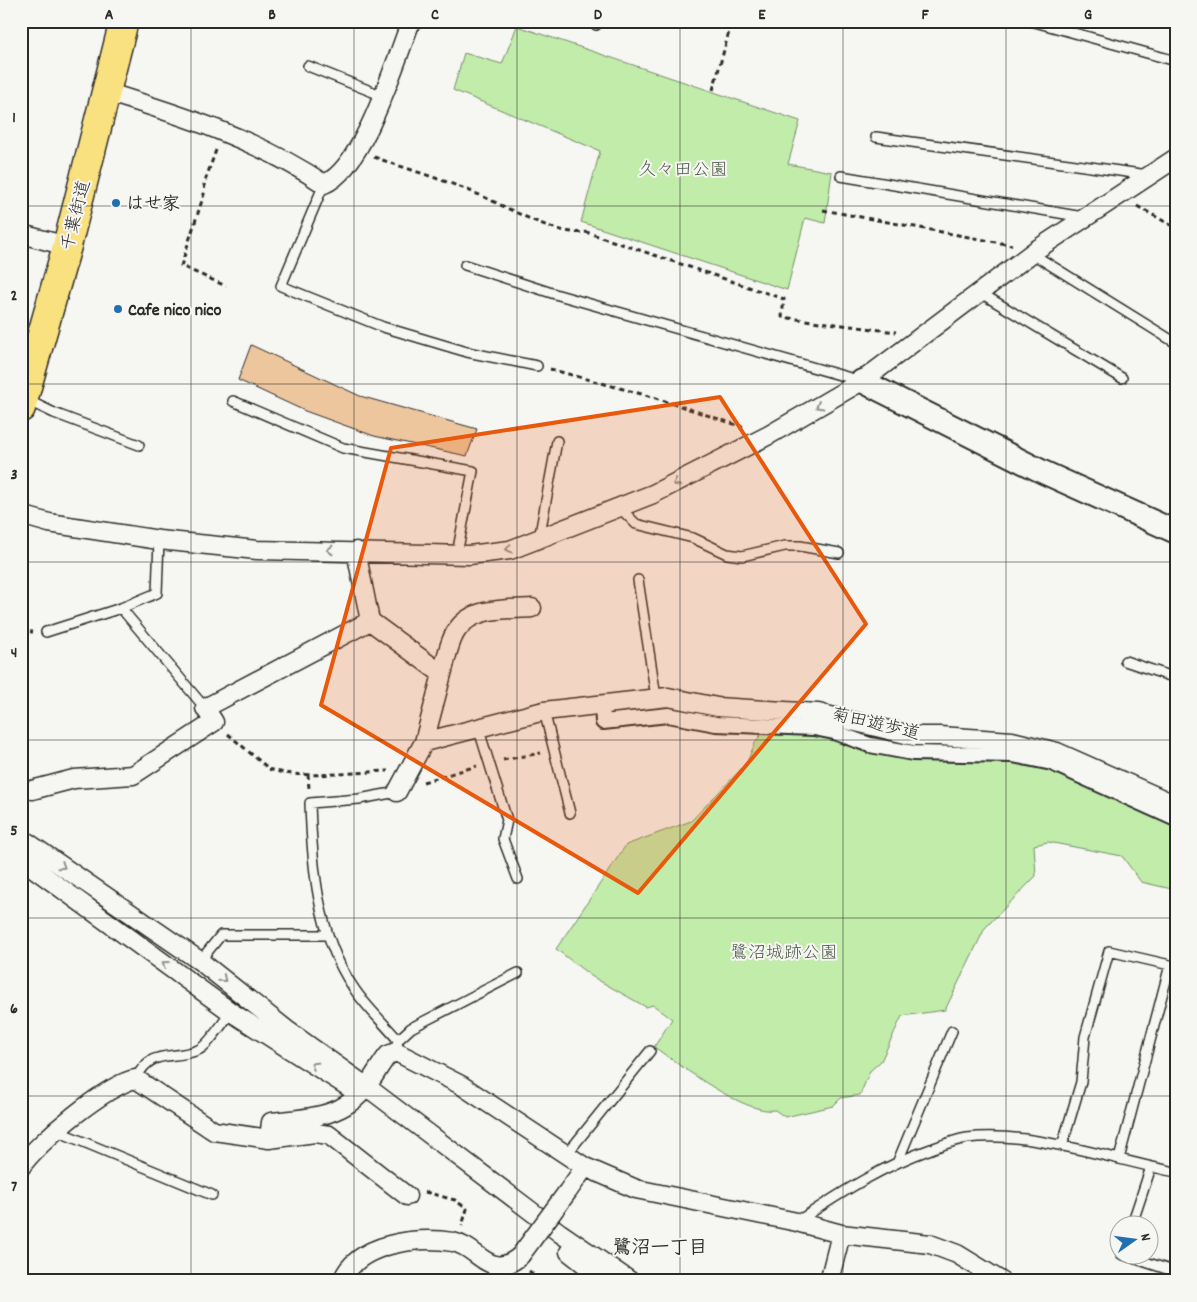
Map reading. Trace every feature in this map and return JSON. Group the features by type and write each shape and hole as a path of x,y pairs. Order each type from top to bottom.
{"highway":[{"name":"千葉街道","path":"23,403 67,246 124,21"}],"street":[{"path":"106,92 225,132 297,165 324,184 335,180 357,151 383,96 411,21"},
{"path":"21,515 50,523 159,540 257,550 457,554 510,550 653,494 769,436 862,381 920,335 1034,251 1176,158"},
{"path":"21,234 67,246"},
{"path":"862,381 1043,472 1176,532"},
{"path":"356,551 370,621 442,674"},
{"path":"398,792 424,742 442,674 456,631 467,619 476,613 532,608"},
{"path":"32,790 74,779 133,775 210,715 370,621"},
{"path":"424,742 544,711 668,698 717,708 818,713 914,736 1012,741 1057,752 1176,805"},
{"name":"菊田遊歩道","path":"602,706 602,722 668,716 716,724 814,728 834,732 870,744 913,753 1013,756 1045,762 1176,819"},
{"path":"21,838 200,961 606,1281"},
{"path":"21,859 231,1012 363,1091 630,1281"},
{"path":"269,1139 271,1122 324,1116 349,1105 363,1091 388,1055 397,1046 461,1085 585,1167 636,1189 797,1222 841,1234 930,1244 957,1254 1001,1281"},
{"path":"21,1167 34,1151 57,1131 119,1084 136,1079 148,1085 214,1131 269,1139 315,1133 329,1135 407,1196"},
{"path":"342,1281 357,1258 370,1251 398,1244 420,1242 458,1244 484,1262 496,1265 522,1262 585,1167"},
{"path":"829,1281 841,1234"}],"lane":[{"path":"1031,21 1176,61"},
{"path":"308,66 383,96"},
{"path":"876,136 1152,175"},
{"path":"841,176 1086,218"},
{"path":"324,184 280,286 383,327 467,352 537,366"},
{"path":"1034,251 1176,343"},
{"path":"464,265 555,294 862,381"},
{"path":"978,292 1122,378"},
{"path":"233,401 343,448 472,471 457,554"},
{"path":"23,403 138,445"},
{"path":"539,539 557,441"},
{"path":"620,508 636,524 694,538 727,554 742,556 793,546 838,553"},
{"path":"46,632 121,608 157,593 159,540"},
{"path":"638,580 656,698"},
{"path":"121,608 210,715"},
{"path":"1125,661 1176,678"},
{"path":"544,711 570,813"},
{"path":"478,727 507,820 503,839 518,879"},
{"path":"398,792 359,799 310,803 312,859 328,935 353,987 397,1046 411,1028 518,973"},
{"path":"200,961 221,935 328,935"},
{"path":"1062,1146 1081,1082 1085,1037 1109,951 1170,965 1119,1159"},
{"path":"136,1079 142,1066 149,1060 200,1050 231,1012"},
{"path":"898,1160 952,1031"},
{"path":"566,1155 650,1051"},
{"path":"57,1131 212,1195"},
{"path":"797,1222 857,1183 898,1160 966,1138 995,1137 1062,1146 1176,1172"},
{"path":"1135,1214 1151,1167"},
{"path":"1152,1264 1176,1272"}],"path":[{"path":"713,90 732,21"},
{"path":"225,132 218,144 204,184 205,191 181,266 226,286"},
{"path":"357,151 475,193 510,210 572,234 586,232 784,299 782,317 920,335"},
{"path":"1120,196 1176,228"},
{"path":"824,210 1034,251"},
{"path":"537,366 656,398 769,436"},
{"path":"210,715 270,769 277,772 308,774 409,771"},
{"path":"407,1196 417,1189 455,1200 466,1209 458,1244"},
{"path":"522,1262 542,1281"}],"highlighted area":[{"path":"720,397 866,624 638,893 321,705 391,448"}],"green space":[{"name":"久々田公園","path":"517,26 800,121 788,164 832,172 825,223 805,218 787,290 581,222 600,151 453,90 464,53 502,64"},
{"name":"鷺沼城跡公園","path":"774,718 1008,745 1176,810 1176,890 1141,882 1122,856 1048,842 1034,845 1036,876 985,928 945,1010 902,1016 881,1061 870,1071 860,1095 841,1098 833,1106 785,1117 775,1110 747,1105 713,1087 654,1047 672,1019 653,1005 646,1007 591,976 556,949 626,845 691,821 746,764 756,741"}],"building":[{"path":"251,345 360,396 477,429 467,456 374,436 305,411 238,380"}],"place":[{"name":"はせ家","path":"116,203"},
{"name":"Cafe nico nico","path":"118,309"}],"district":[{"name":"鷺沼一丁目","path":"660,1246"}]}
